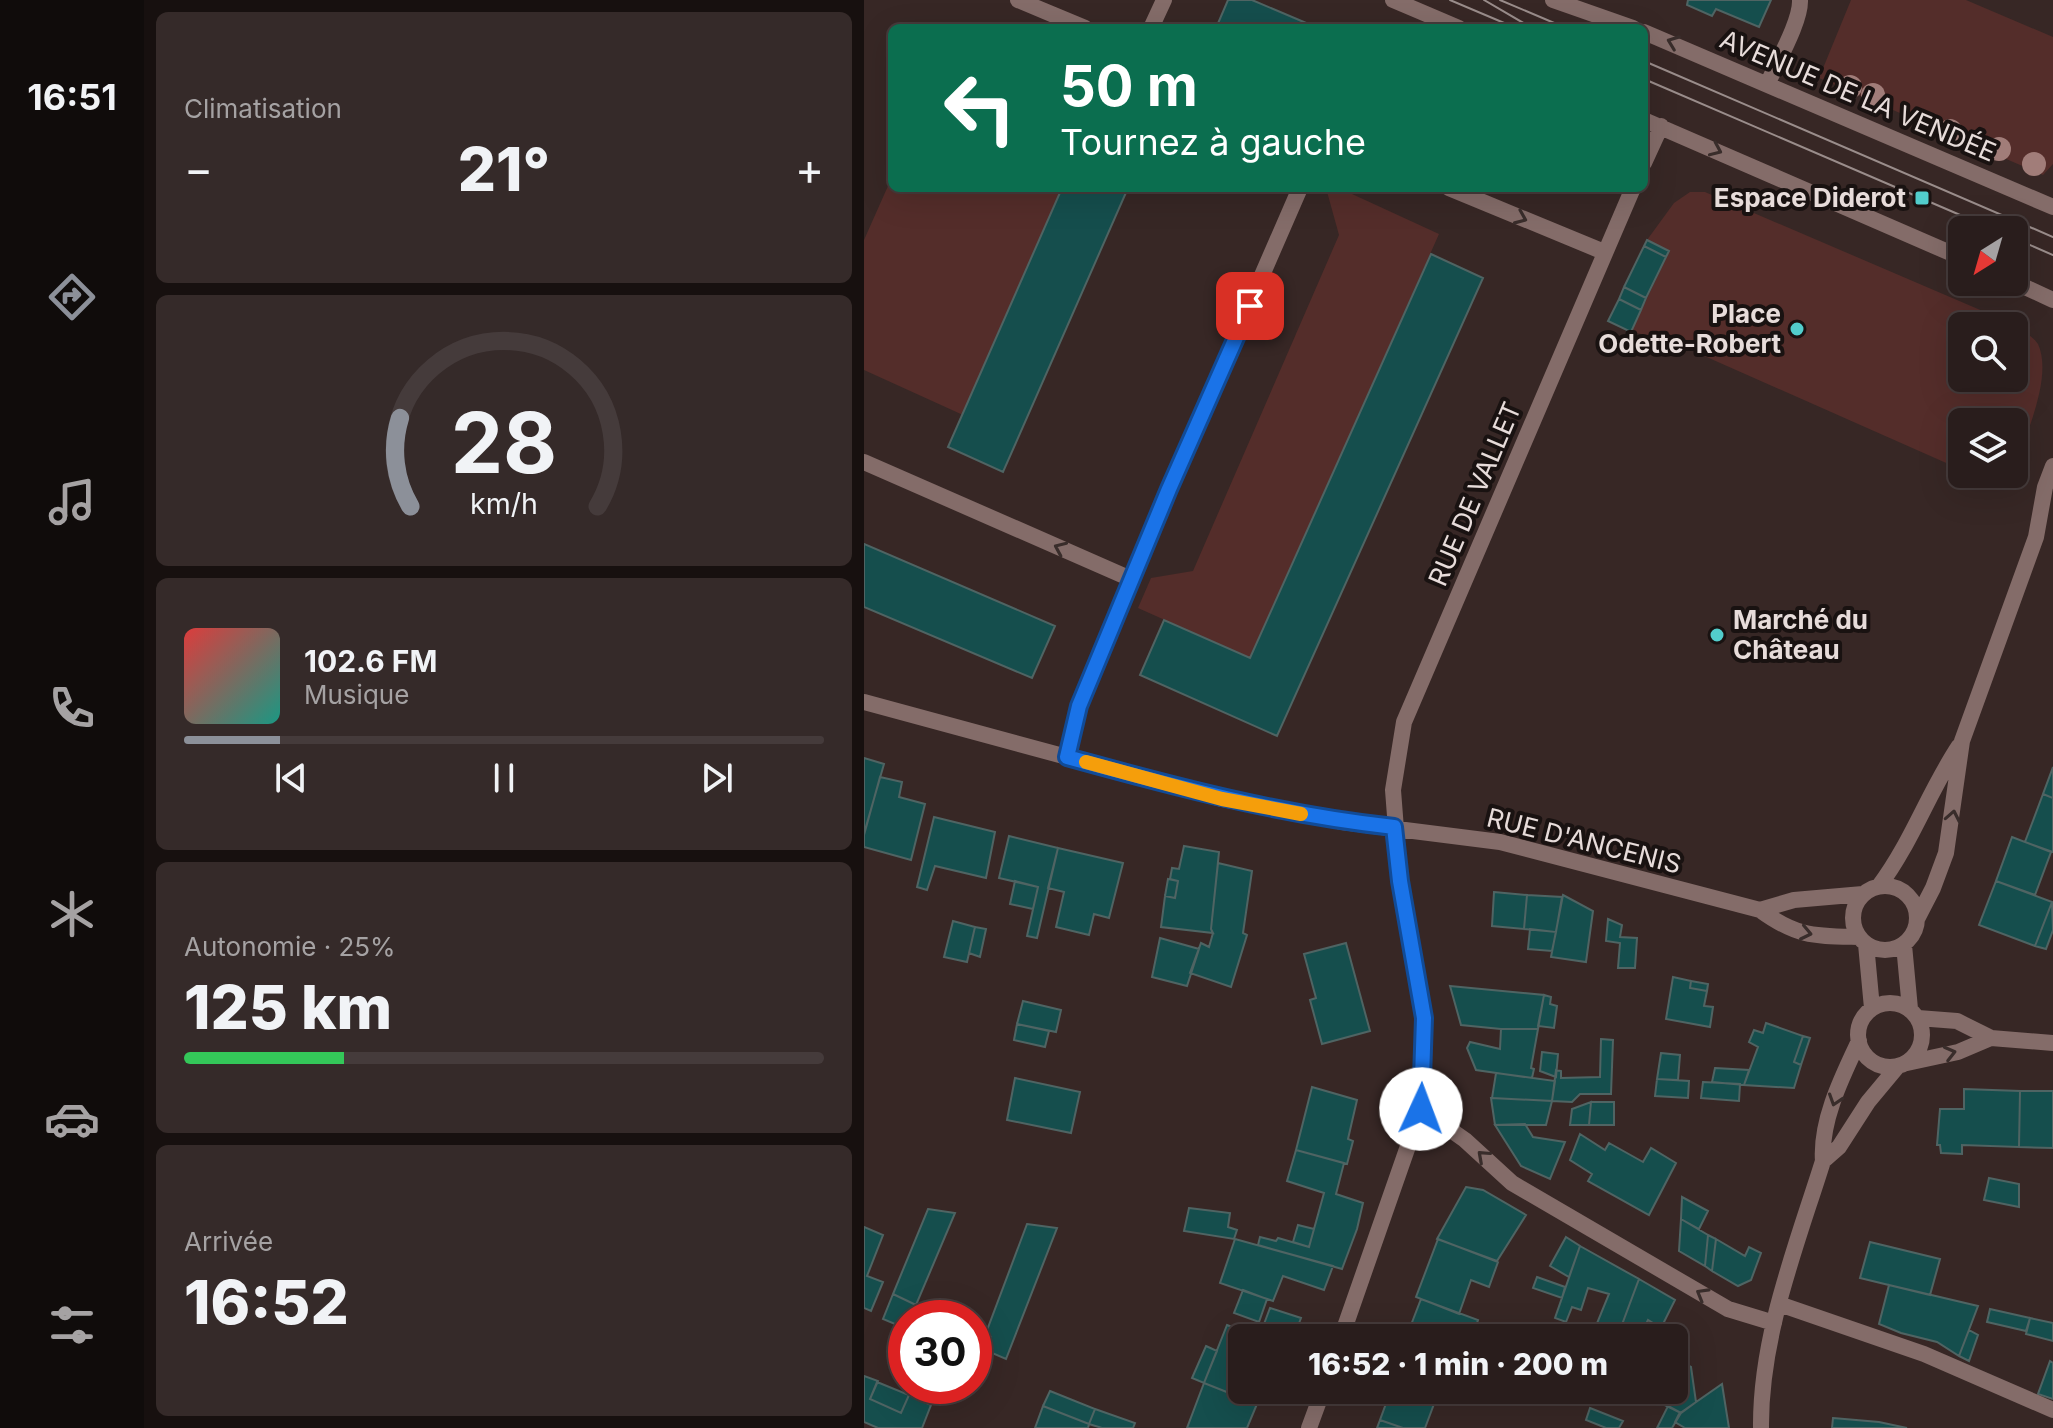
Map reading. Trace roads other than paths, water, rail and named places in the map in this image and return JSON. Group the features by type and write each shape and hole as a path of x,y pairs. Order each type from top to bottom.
{"street":[{"path":"1018,0 1075,24"},
{"path":"1153,24 1164,0"},
{"path":"1393,0 1450,24"},
{"path":"1553,0 1622,24"},
{"path":"1768,83 1801,6 1800,0"},
{"name":"AVENUE DE LA VENDÉE","path":"1648,34 2053,207"},
{"path":"1648,121 1948,252"},
{"path":"1648,154 1661,126"},
{"path":"1067,757 1079,706 1298,192"},
{"path":"1459,192 1604,252"},
{"name":"RUE DE VALLET","path":"1346,1324 1421,1109 1424,1018 1400,881 1394,827 1393,790 1404,722 1631,192"},
{"path":"2028,288 2053,300"},
{"path":"864,462 1131,579"},
{"path":"1862,941 1884,951 1904,945 1914,933 1917,919 1933,888 1946,853 1962,741 2036,537 2045,487 2053,466"},
{"path":"2036,537 2053,513"},
{"name":"RUE D'ANCENIS","path":"864,702 1222,799 1342,822 1500,842 1537,850 1760,910 1785,928 1817,936 1862,941"},
{"path":"1879,886 1907,847 1938,778 1962,741"},
{"path":"1760,910 1794,900 1863,894 1879,886 1890,886 1910,898 1917,919"},
{"path":"1863,894 1852,915 1853,927 1862,941 1872,1008"},
{"path":"1823,1161 1839,1147 1861,1111 1903,1064 1915,1056 1923,1038 1914,1013 1904,945"},
{"path":"1991,1038 1958,1052 1903,1064 1878,1065 1862,1051 1859,1041 1860,1023 1872,1008 1891,1002 1914,1013 1957,1021 1991,1038 2053,1043"},
{"path":"1761,1428 1765,1373 1774,1323 1823,1161 1821,1142 1843,1076 1859,1041"},
{"path":"1421,1109 1465,1140 1512,1183 1728,1309 1774,1323"},
{"path":"1779,1304 1924,1354 2053,1410"},
{"path":"1309,1428 1318,1404"}],"tram line":[{"path":"1450,0 1507,24"},
{"path":"1484,0 1525,24"},
{"path":"1500,0 1557,24"},
{"path":"1648,63 2053,237"},
{"path":"1648,81 1962,216"},
{"path":"2028,244 2053,255"}],"place":[{"name":"Espace Diderot","path":"1922,198"},
{"name":"Place Odette-Robert","path":"1797,329"},
{"name":"Marché du Château","path":"1717,635"}]}
